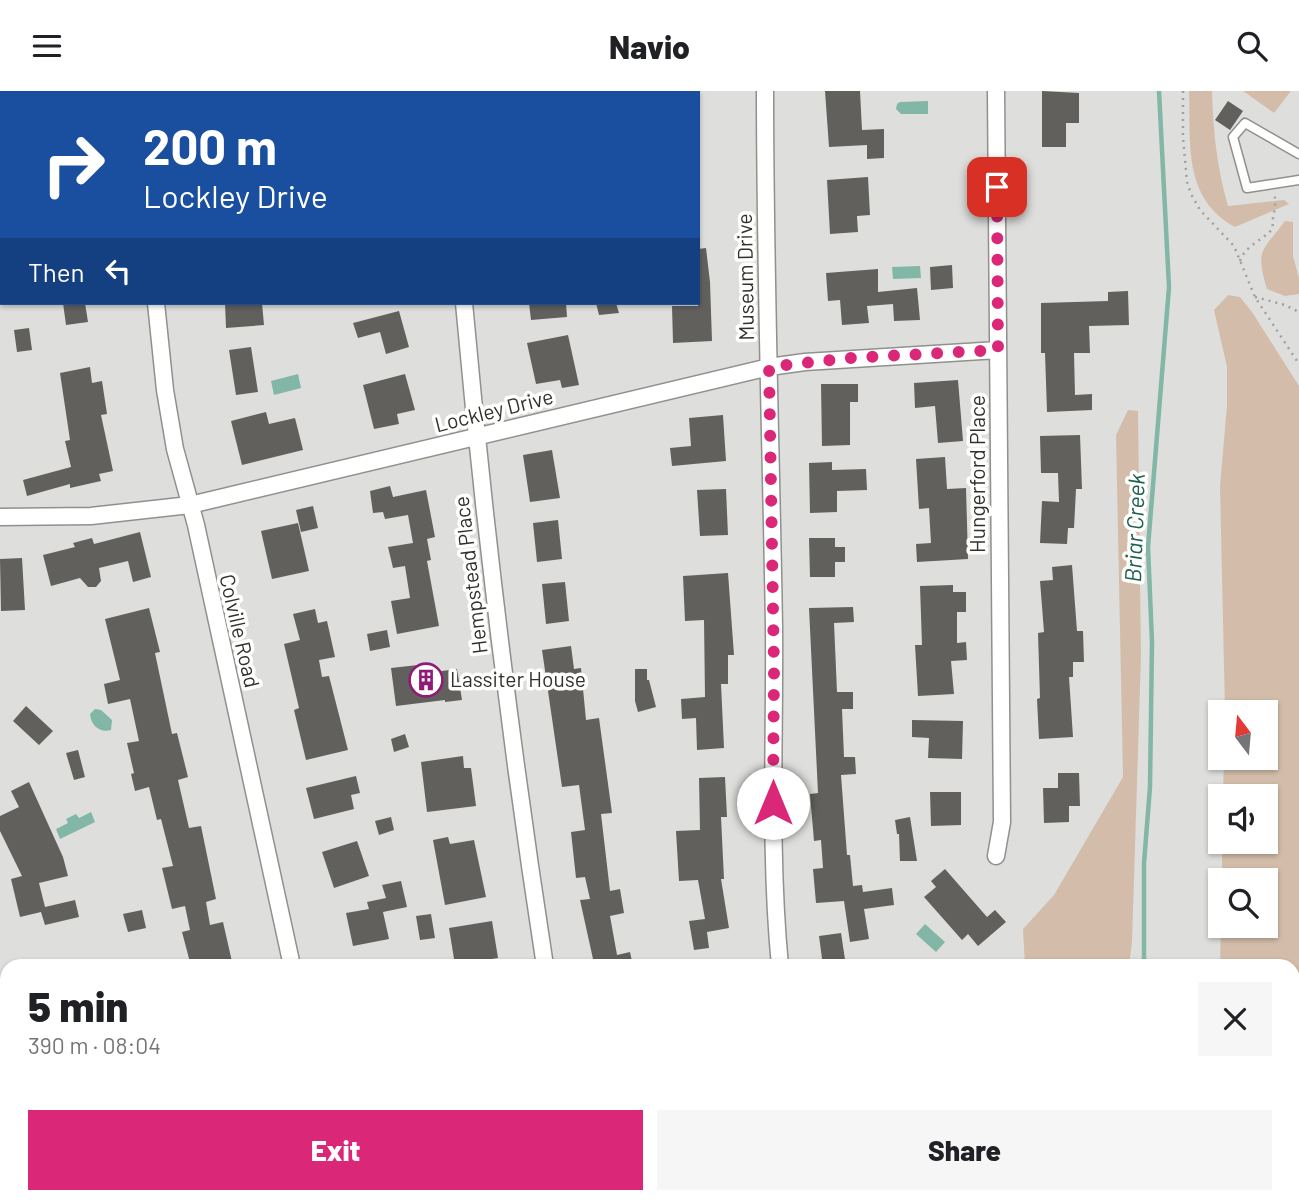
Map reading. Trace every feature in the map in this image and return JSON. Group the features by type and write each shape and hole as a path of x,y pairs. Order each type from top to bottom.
{"street":[{"name":"Museum Drive","path":"765,91 774,669 773,851 780,959"},
{"name":"Hungerford Place","path":"996,91 1002,822 996,856"},
{"name":"Colville Road","path":"156,305 167,409 175,449 190,505 290,959"},
{"name":"Hempstead Place","path":"464,305 476,437 508,715 544,959"},
{"name":"Lockley Drive","path":"0,517 91,516 190,505 769,367 818,361 998,350"}],"lane":[{"path":"1299,154 1245,123 1233,137 1247,188 1299,180"}],"path":[{"path":"1183,91 1183,137 1187,182 1191,194 1200,210 1227,237 1255,296 1299,364"},
{"path":"1240,261 1245,250 1273,228 1277,203 1272,184"},
{"path":"1255,296 1299,312"}],"shaded area":[{"path":"1189,91 1212,91 1216,149 1228,206 1284,200 1289,204 1235,227 1218,215 1206,201 1193,167"},
{"path":"1243,91 1291,91 1274,113"},
{"path":"928,101 928,114 901,114 896,109 900,102"},
{"path":"1285,221 1293,222 1293,256 1299,278 1299,294 1285,296 1267,289 1261,258 1266,246"},
{"path":"920,266 921,278 893,279 892,267"},
{"path":"1228,295 1240,297 1252,312 1299,386 1299,959 1220,959 1221,938 1278,938 1278,868 1222,868 1222,854 1278,854 1278,784 1223,784 1224,770 1278,770 1278,700 1225,700 1220,486 1227,405 1227,367 1214,310"},
{"path":"298,374 301,388 274,395 271,381"},
{"path":"1128,410 1138,411 1141,655 1130,959 1025,959 1023,929 1054,895 1123,777 1116,435"},
{"path":"95,709 101,710 112,720 111,730 103,730 94,725 90,714"},
{"path":"91,812 95,822 60,839 56,829 68,823 66,819 76,814 79,818"},
{"path":"925,924 945,942 936,952 916,934"}],"building":[{"path":"825,91 860,91 862,130 884,129 884,158 867,159 867,145 829,147"},
{"path":"1042,91 1079,93 1079,123 1066,123 1066,147 1042,147"},
{"path":"1228,101 1243,111 1230,130 1215,120"},
{"path":"868,177 870,215 857,216 858,232 830,234 827,180"},
{"path":"706,248 712,341 673,343 672,306 700,305 700,249"},
{"path":"952,265 953,288 931,290 930,267"},
{"path":"878,269 878,292 917,288 920,320 894,321 893,304 867,306 869,323 842,325 840,300 828,301 826,273"},
{"path":"1128,291 1129,325 1089,326 1090,353 1074,353 1075,395 1092,394 1092,410 1047,412 1045,353 1041,353 1041,303 1108,301 1108,292"},
{"path":"63,305 85,305 88,322 66,325"},
{"path":"225,305 262,305 264,325 226,328"},
{"path":"529,305 566,305 567,317 531,320"},
{"path":"596,305 617,305 619,313 599,315"},
{"path":"399,311 409,347 386,354 380,332 358,338 353,323"},
{"path":"29,328 32,350 17,352 14,330"},
{"path":"568,335 579,385 562,388 560,380 536,384 527,343"},
{"path":"251,347 258,392 236,395 229,350"},
{"path":"90,367 92,383 102,381 107,414 101,415 113,471 99,474 101,481 70,488 70,484 27,496 23,480 71,467 65,441 70,440 60,373"},
{"path":"405,374 415,410 397,414 399,424 374,429 363,385"},
{"path":"958,380 963,441 938,443 935,406 915,408 914,383"},
{"path":"821,384 858,384 858,402 850,402 850,445 822,446"},
{"path":"266,412 269,424 295,418 303,450 242,465 231,421"},
{"path":"723,415 726,461 672,466 670,448 691,446 689,418"},
{"path":"1080,435 1082,489 1076,489 1074,528 1068,528 1067,544 1040,543 1042,501 1059,502 1058,473 1041,473 1040,436"},
{"path":"552,450 560,498 530,502 523,455"},
{"path":"945,457 947,489 966,488 968,559 917,562 916,544 931,543 929,508 919,509 916,459"},
{"path":"832,462 832,470 866,469 867,490 837,491 837,512 810,513 809,463"},
{"path":"390,486 393,497 426,490 435,537 427,539 431,560 427,561 439,626 397,634 391,601 410,598 405,566 393,568 388,547 413,543 408,515 385,519 383,512 373,513 370,491"},
{"path":"726,489 728,535 700,536 697,490"},
{"path":"313,506 318,528 301,532 296,510"},
{"path":"558,520 562,559 537,562 533,523"},
{"path":"298,523 309,571 272,579 261,531"},
{"path":"140,532 151,577 133,582 128,561 99,568 101,581 96,587 88,587 80,578 51,586 43,555 75,547 73,543 92,538 94,544"},
{"path":"809,538 835,538 835,547 845,547 845,562 835,562 835,577 810,577"},
{"path":"22,558 25,610 1,611 0,559"},
{"path":"1072,565 1077,631 1083,631 1084,662 1073,662 1073,677 1069,677 1073,737 1039,739 1038,633 1044,632 1040,581 1053,580 1052,567"},
{"path":"728,573 734,655 728,655 728,684 721,684 724,748 697,750 696,718 682,719 681,699 705,697 704,620 685,621 683,576"},
{"path":"565,582 569,621 546,624 542,584"},
{"path":"953,585 953,592 966,592 966,612 957,612 957,643 966,642 967,660 951,661 954,694 918,696 915,645 922,645 920,586"},
{"path":"853,607 854,622 834,623 837,692 853,692 853,709 842,709 844,757 855,757 856,774 841,775 847,855 850,855 853,886 862,885 863,892 892,888 894,905 864,909 869,939 850,942 844,901 816,903 813,869 823,868 821,840 814,841 810,794 818,793 809,608"},
{"path":"149,608 160,652 155,653 172,734 177,733 188,777 178,780 189,828 201,826 216,899 206,902 210,925 223,922 231,959 189,959 182,932 190,930 185,906 172,909 162,868 173,866 161,819 157,820 149,787 135,791 131,774 134,773 127,743 139,741 130,699 108,704 104,684 120,680 105,619"},
{"path":"315,609 318,623 327,621 335,657 319,660 322,677 329,676 348,750 306,760 294,710 299,708 284,644 300,640 293,614"},
{"path":"387,630 390,647 370,651 367,634"},
{"path":"571,646 574,669 581,668 586,720 599,718 612,813 601,814 610,891 620,889 624,913 610,916 617,955 630,952 632,959 593,959 580,900 590,899 585,877 576,878 571,832 585,830 579,785 562,787 542,650"},
{"name":"Lassiter House","path":"427,664 427,673 457,669 462,700 396,706 391,668"},
{"path":"635,669 647,669 647,680 656,707 638,712 635,701"},
{"path":"26,706 53,731 39,745 13,721"},
{"path":"912,720 963,721 962,759 928,758 929,738 912,737"},
{"path":"405,734 409,747 394,752 391,739"},
{"path":"78,750 85,777 74,780 66,753"},
{"path":"463,756 464,768 471,768 476,806 427,812 421,762"},
{"path":"1058,773 1079,773 1080,806 1069,806 1069,822 1044,823 1043,788 1058,788"},
{"path":"356,776 360,793 351,795 354,809 314,819 306,788"},
{"path":"725,777 727,817 721,817 724,879 721,879 729,928 707,932 709,948 694,950 689,921 705,919 698,880 679,881 676,831 700,830 699,778"},
{"path":"29,782 63,857 68,876 39,883 45,907 75,900 79,917 45,925 41,912 20,917 11,879 22,876 0,831 0,816 19,807 11,791"},
{"path":"930,792 961,792 961,825 931,826"},
{"path":"391,817 394,830 379,835 375,821"},
{"path":"910,817 917,861 900,861 899,834 895,820"},
{"path":"448,837 450,844 474,840 486,897 445,905 433,840"},
{"path":"357,841 369,876 334,888 322,852"},
{"path":"945,869 987,917 995,910 1006,922 978,946 968,934 962,940 924,897 936,887 931,881"},
{"path":"401,881 407,907 383,912 389,939 353,946 346,913 369,909 367,902 386,898 382,885"},
{"path":"142,910 146,928 128,932 123,914"},
{"path":"431,914 435,938 420,940 416,916"},
{"path":"492,921 498,958 454,959 449,928"},
{"path":"841,933 845,959 822,959 819,936"}],"waterway":[{"name":"Briar Creek","path":"1144,959 1144,863 1150,787 1152,642 1148,547 1169,287 1159,91"}],"place":[{"name":"Lassiter House","path":"426,680"}],"route":[{"path":"773,803 774,669 769,367 849,358 998,350 997,187"}]}
